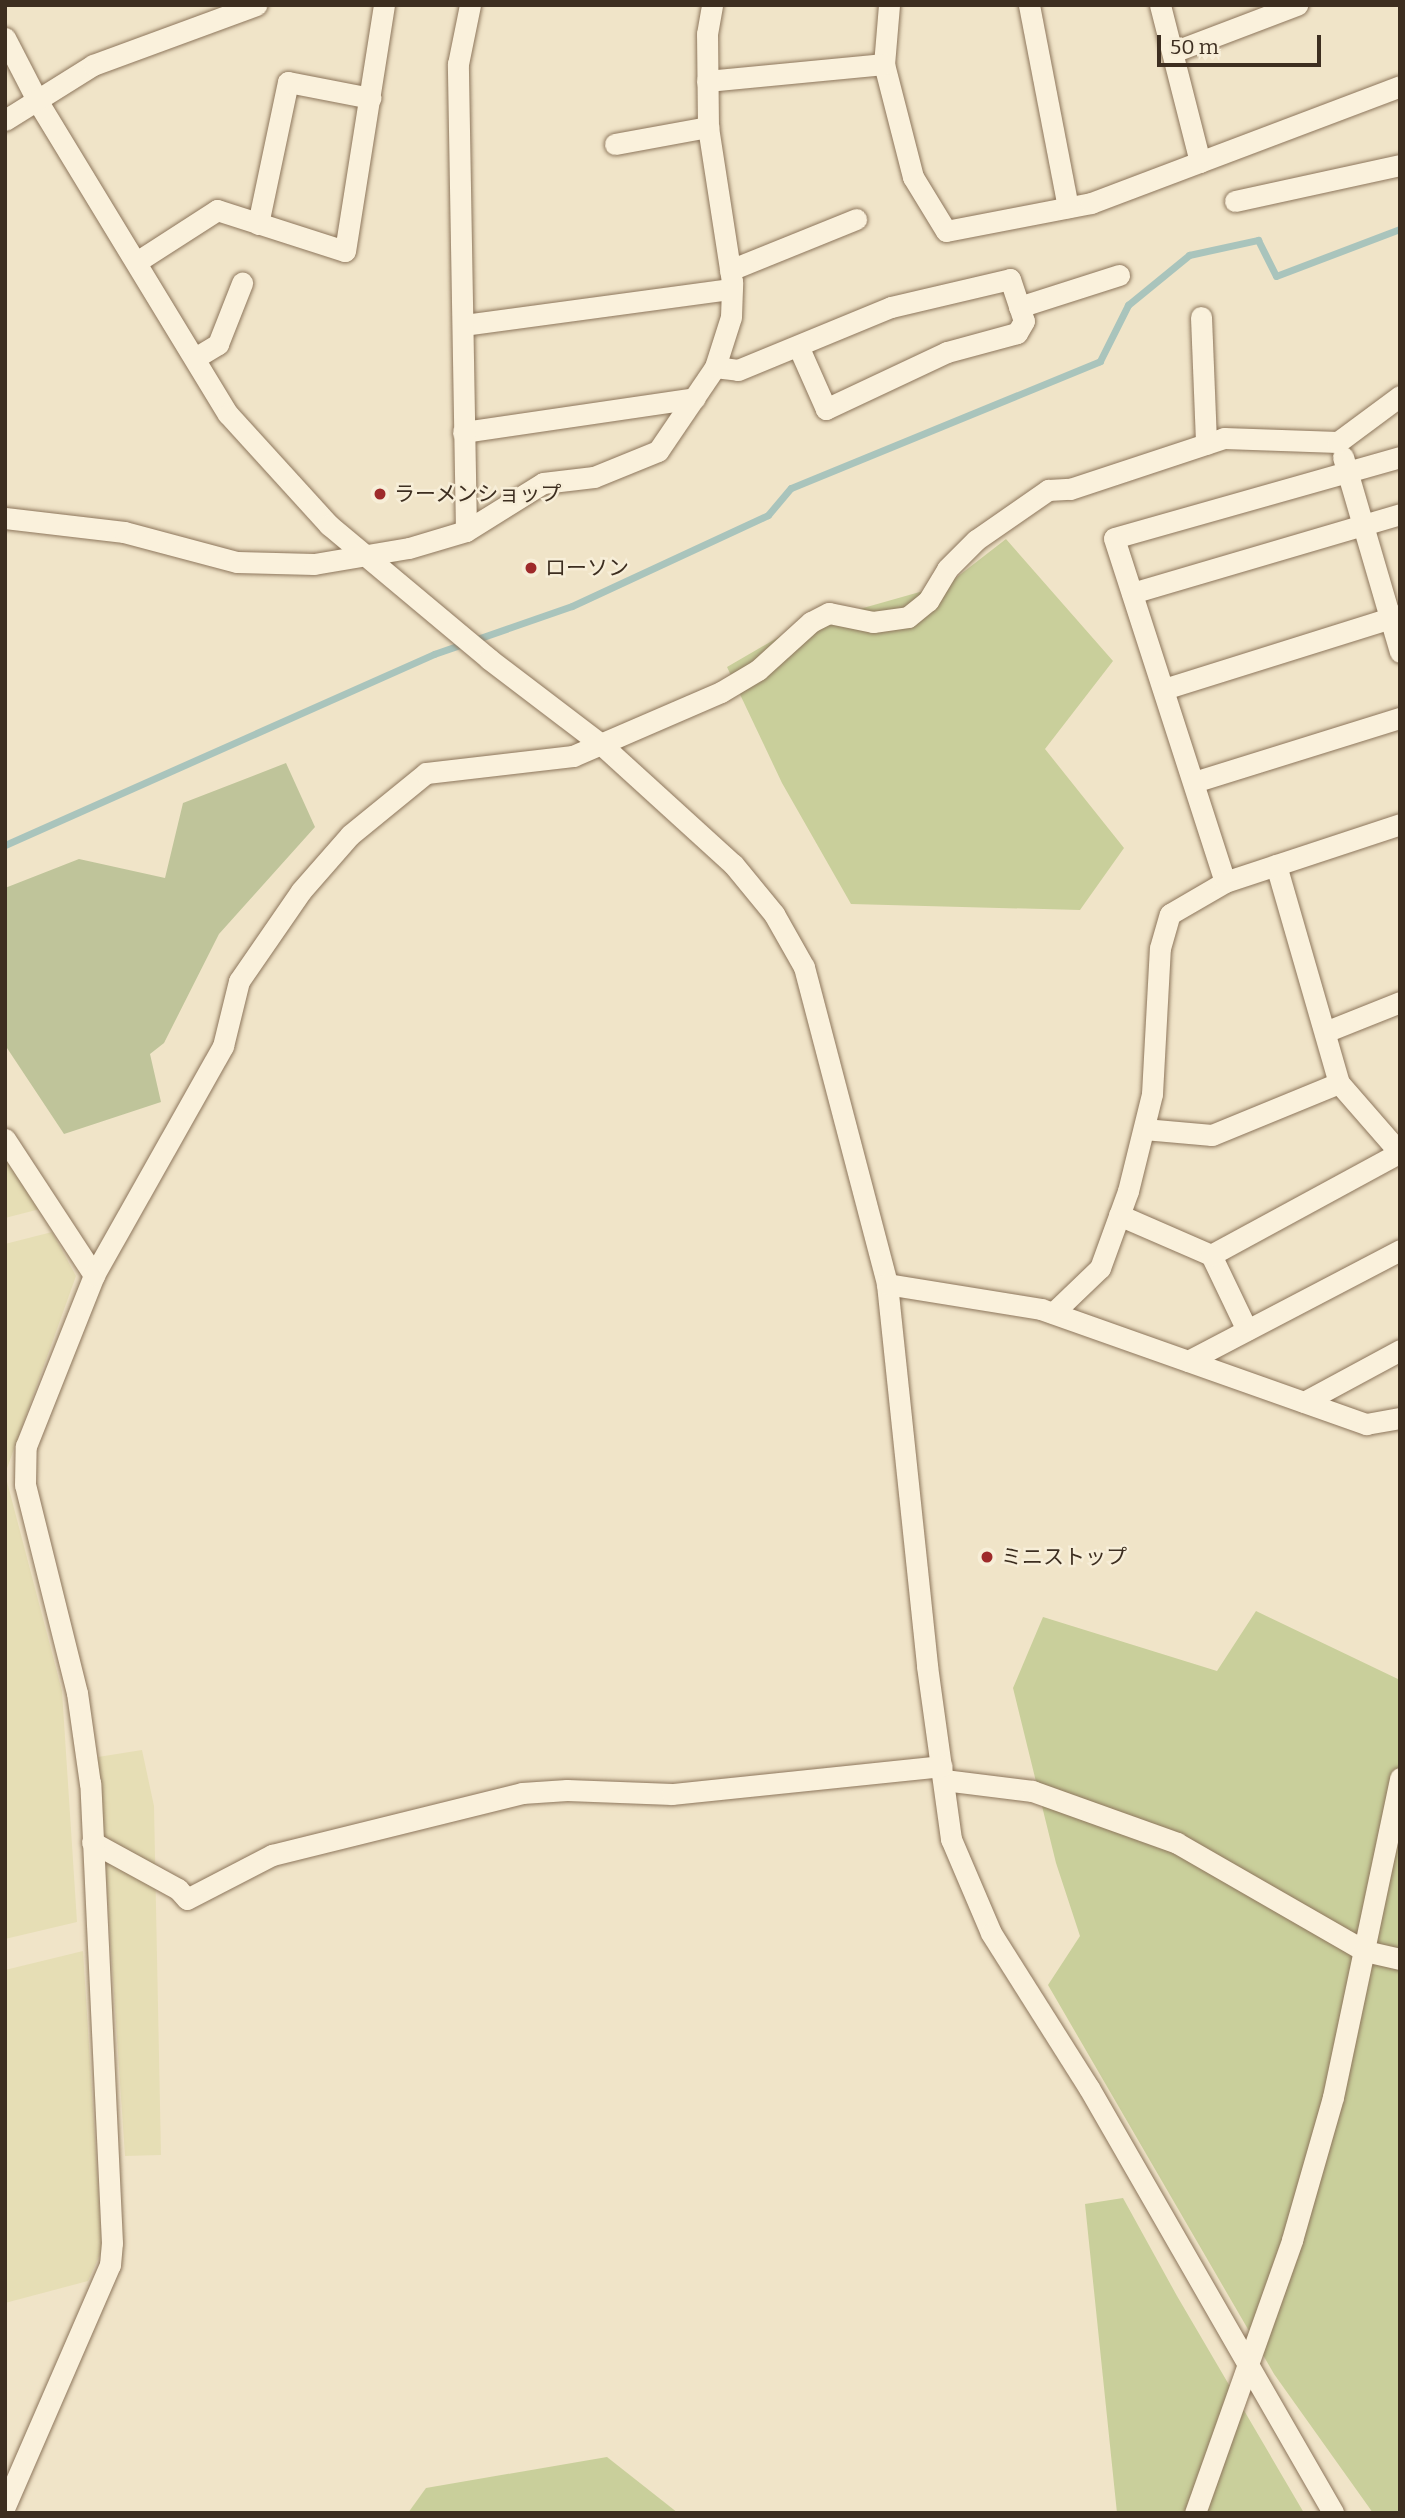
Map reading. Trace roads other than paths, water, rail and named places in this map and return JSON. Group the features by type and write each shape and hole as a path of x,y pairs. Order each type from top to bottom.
{"street":[{"path":"5,120 38,102 93,65 256,5"},
{"path":"138,261 217,210 345,251 384,5"},
{"path":"5,518 124,532 263,566 368,555 466,531 543,483 594,477 658,451 715,367 731,317 731,280 708,127 707,81 712,5"},
{"path":"889,5 884,64 913,177 946,231 1091,203 1400,86"},
{"path":"1029,5 1068,206"},
{"path":"1160,5 1200,162"},
{"path":"1173,52 1297,5"},
{"path":"466,531 458,64 468,6"},
{"path":"5,38 38,102 138,261 228,414 288,484 489,659 602,745 733,864 774,914 804,967 887,1284 927,1666 951,1839 991,1933 1089,2088 1333,2513"},
{"path":"707,81 884,64"},
{"path":"258,223 288,82 370,98"},
{"path":"615,144 708,127"},
{"path":"1234,201 1400,165"},
{"path":"464,325 731,280 856,219"},
{"path":"1019,307 1119,275"},
{"path":"715,367 738,370 799,348 891,307 1010,279 1024,321 1017,333 947,352 826,409 799,348"},
{"path":"195,358 218,344 242,283"},
{"path":"1201,317 1206,444"},
{"path":"5,2506 110,2265 90,1784 78,1693 25,1485 26,1446 93,1275 223,1046 239,981 301,891 350,835 426,773 573,756 721,692 758,670 811,622 829,613 873,622 908,617 928,601 947,569 976,540 1048,491 1070,489 1224,438 1338,442 1364,427 1400,396"},
{"path":"463,432 695,398"},
{"path":"1338,442 1362,523 1395,616 1400,652"},
{"path":"1225,882 1114,538 1400,457"},
{"path":"1132,593 1362,523 1400,514"},
{"path":"1164,688 1395,616"},
{"path":"1194,782 1400,718"},
{"path":"1054,1313 1100,1268 1119,1215 1152,1094 1160,948 1170,914 1225,882 1400,824"},
{"path":"1211,1255 1400,1153 1339,1083 1276,865"},
{"path":"1325,1032 1400,1002"},
{"path":"1143,1129 1212,1135 1339,1083"},
{"path":"5,1139 93,1275"},
{"path":"1119,1215 1211,1255 1247,1330"},
{"path":"1188,1361 1400,1250"},
{"path":"887,1284 1054,1313 1366,1424 1400,1418"},
{"path":"1304,1402 1400,1350"},
{"path":"92,1842 178,1889 187,1899 272,1855 522,1793 567,1790 672,1794 943,1773 1032,1791 1178,1843 1365,1951 1400,1959"},
{"path":"1195,2513 1292,2240 1333,2097 1400,1778"}],"waterway":[{"path":"5,845 434,654 572,606 768,515 791,488 1100,361 1128,305 1189,255 1258,240 1276,276 1400,229"}],"place":[{"name":"ラーメンショップ","path":"380,494"},
{"name":"ローソン","path":"531,568"},
{"name":"ミニストップ","path":"987,1557"}]}
